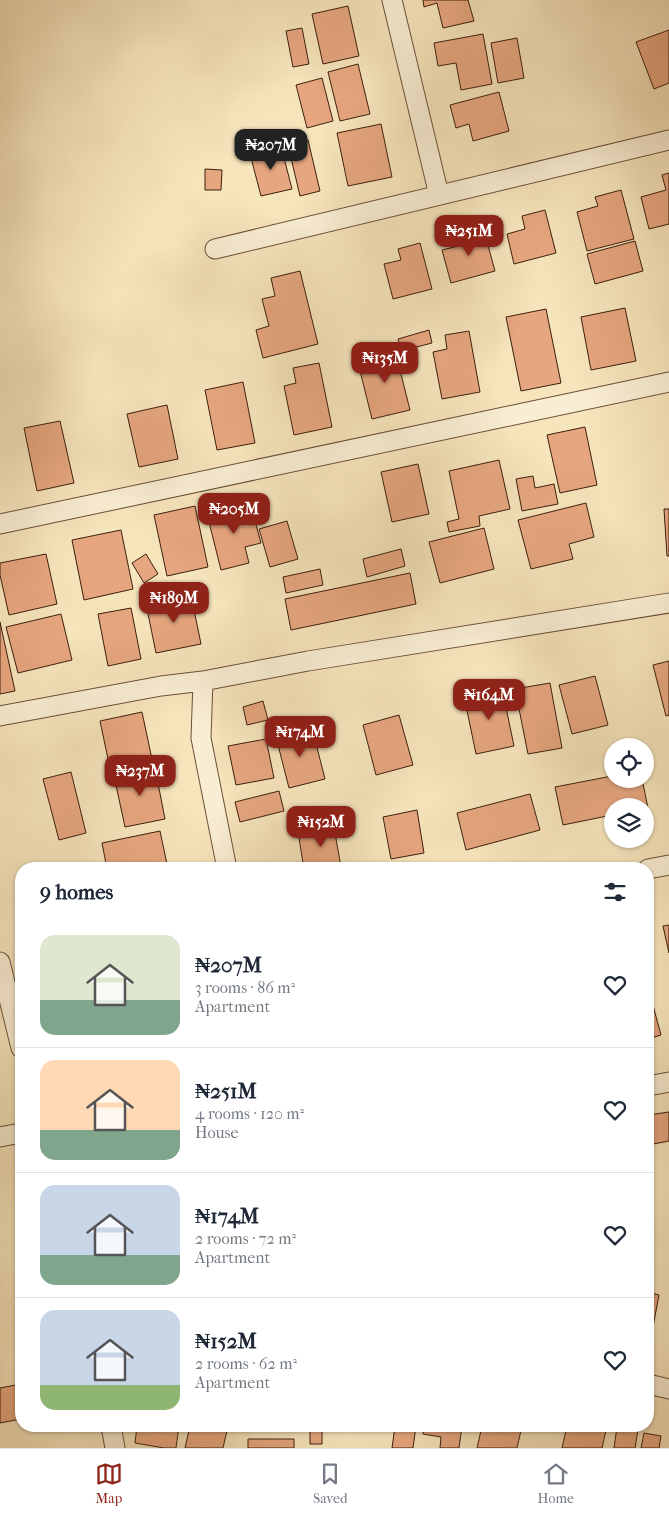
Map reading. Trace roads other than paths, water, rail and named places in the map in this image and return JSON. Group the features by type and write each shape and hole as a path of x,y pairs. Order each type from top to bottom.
{"street":[{"path":"392,0 439,195"},
{"path":"215,249 669,140"},
{"path":"0,524 669,382"},
{"path":"0,716 308,661 669,603"},
{"path":"203,681 201,738 226,862"},
{"path":"654,868 669,865"},
{"path":"1,970 15,1025"},
{"path":"654,1085 669,1082"},
{"path":"0,1137 15,1134"},
{"path":"654,1385 669,1389"},
{"path":"111,1432 115,1448"}]}
